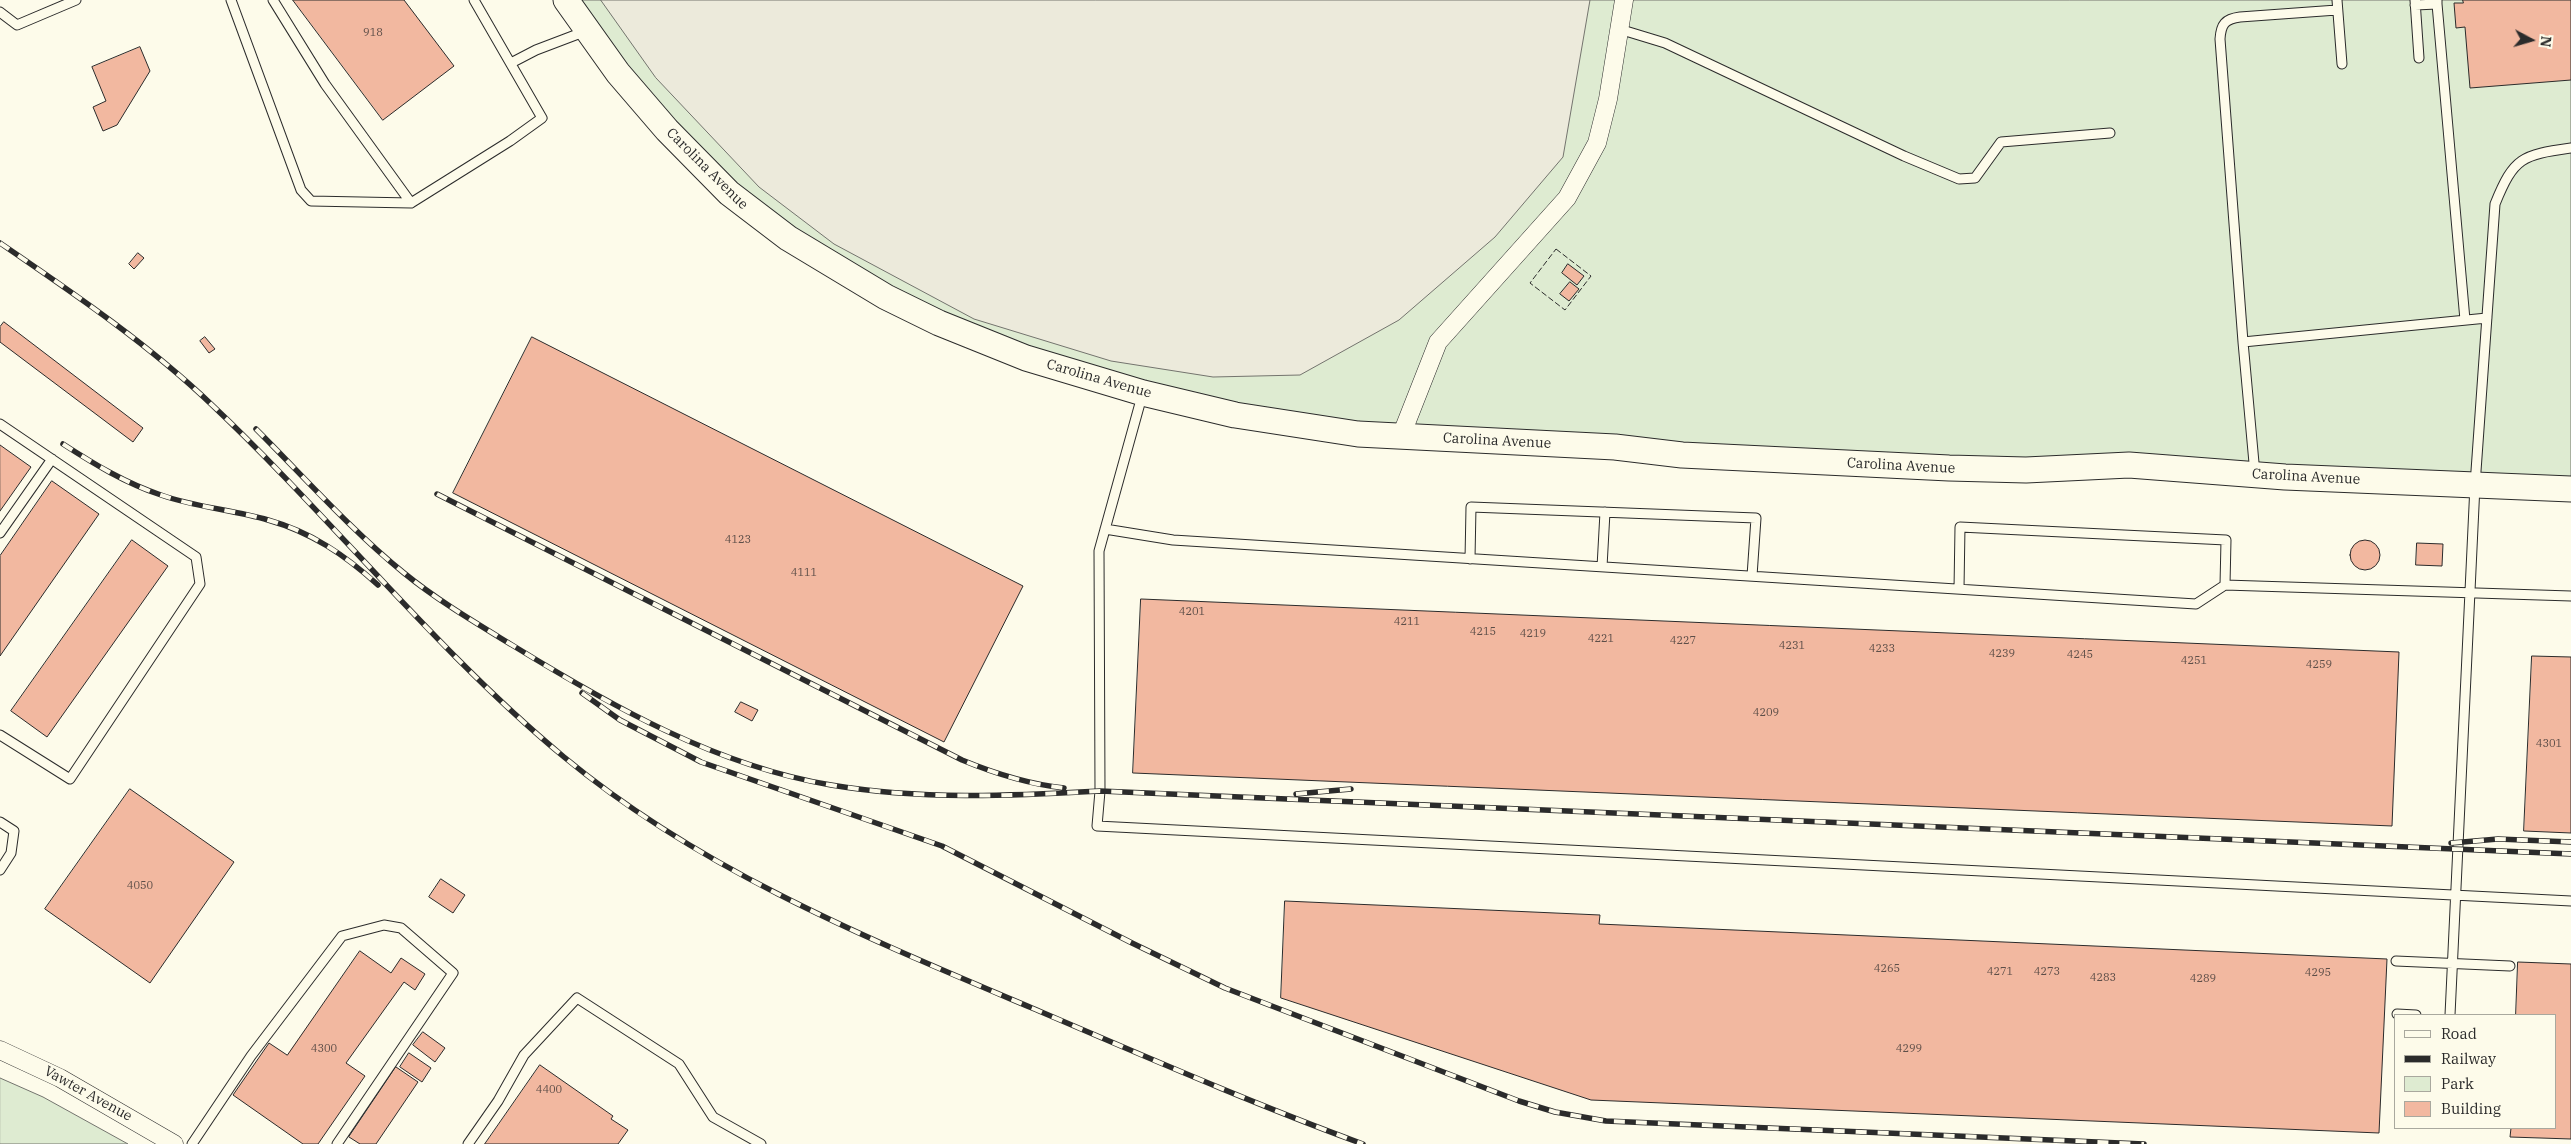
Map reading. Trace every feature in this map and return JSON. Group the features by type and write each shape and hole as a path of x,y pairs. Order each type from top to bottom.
{"street":[{"name":"Carolina Avenue","path":"566,0 586,31 618,73 667,130 729,193 788,238 886,297 939,324 1026,358 1143,393 1235,415 1322,430 1615,447 1682,455 2026,470 2129,465 2255,475 2571,489"},
{"path":"1401,436 1438,342 1567,198 1597,143 1624,0"},
{"name":"Vawter Avenue","path":"0,1050 60,1078 174,1144"}],"lane":[{"path":"0,12 17,25 76,0"},
{"path":"231,0 301,190 310,201 411,203 510,141 542,118 474,0"},
{"path":"273,0 325,84 411,203"},
{"path":"2336,0 2342,64"},
{"path":"2419,58 2415,3 2437,2 2465,320"},
{"path":"2255,475 2220,39 2221,26 2227,19 2240,17 2337,10"},
{"path":"1619,29 1665,43 1904,156 1959,179 1976,178 2001,142 2110,133"},
{"path":"511,62 536,50 586,31"},
{"path":"2450,1014 2475,485 2495,204 2503,184 2516,164 2533,153 2571,148"},
{"path":"2244,342 2487,318"},
{"path":"1143,393 1099,551 1100,791 1097,826 2571,901"},
{"path":"0,424 196,558 200,584 70,779 0,735"},
{"path":"0,533 52,460"},
{"path":"1470,559 1471,507 1756,518 1752,576"},
{"path":"1602,567 1605,512"},
{"path":"1958,589 1960,527 2226,540 2225,585"},
{"path":"1105,529 1173,540 2196,604 2225,585 2571,596"},
{"path":"0,822 14,831 11,853 0,870"},
{"path":"192,1144 251,1056 342,936 384,925 401,928 453,973 337,1144"},
{"path":"2396,961 2510,966"},
{"path":"468,1144 498,1101 524,1055 577,998 679,1064 713,1117 761,1144"}],"green space":[{"path":"566,0 2571,0 2571,489 1358,434 1026,358 747,209"},
{"path":"0,1078 43,1097 128,1144 0,1144"}],"shaded area":[{"path":"601,0 1590,0 1563,157 1495,237 1399,320 1300,375 1213,377 1111,361 974,319 834,244 759,187 656,78"}],"building":[{"path":"293,0 404,0 454,66 383,120"},
{"path":"2463,0 2571,0 2571,80 2470,88 2465,27 2456,28 2454,3 2463,3"},
{"path":"140,47 150,71 117,125 103,131 93,107 106,101 92,67"},
{"path":"138,253 144,258 134,269 129,264"},
{"path":"1568,264 1584,276 1577,285 1562,273"},
{"path":"1570,282 1579,289 1569,301 1560,294"},
{"path":"4,322 143,428 133,442 0,342 0,327"},
{"path":"205,337 215,349 209,353 200,341"},
{"path":"532,337 1023,586 944,742 453,493"},
{"path":"0,445 31,467 0,511"},
{"path":"52,481 99,514 0,656 0,556"},
{"path":"132,540 168,566 47,737 11,711"},
{"path":"2365,540 2376,544 2380,555 2376,566 2365,570 2354,566 2350,555 2354,544"},
{"path":"2417,543 2443,544 2442,566 2416,565"},
{"path":"1141,599 2399,652 2392,826 1133,773"},
{"path":"2532,656 2571,657 2571,833 2524,831"},
{"path":"741,702 758,710 752,721 735,712"},
{"path":"130,789 234,862 150,983 45,909"},
{"path":"441,879 465,895 453,913 429,897"},
{"path":"1285,901 1600,915 1599,924 2387,959 2379,1133 1591,1100 1281,998"},
{"path":"360,951 391,973 401,958 425,974 415,990 404,982 346,1063 365,1076 318,1144 303,1144 233,1095 269,1043 287,1055"},
{"path":"2518,962 2571,964 2571,1139 2510,1137 2511,1129 2556,1129 2556,1014 2516,1014"},
{"path":"423,1032 445,1048 435,1062 413,1045"},
{"path":"409,1053 431,1068 422,1082 400,1067"},
{"path":"540,1065 613,1116 611,1119 628,1130 618,1144 485,1144"},
{"path":"396,1067 418,1082 376,1144 360,1144 349,1137"}],"railway":[{"path":"0,243 109,319 187,382 256,448 428,629 517,716 564,757 617,798 672,835 789,899 910,956 1197,1078 1363,1144"},
{"path":"256,429 384,556 430,593 457,611 587,690 665,730 746,764 788,776 831,785 865,790 932,795 965,796 1100,791 2571,854"},
{"path":"63,444 110,472 148,490 187,503 268,520 299,531 340,554 378,585"},
{"path":"437,494 962,760 1012,778 1064,788"},
{"path":"582,693 620,720 701,762 942,846 1225,988 1519,1101 1555,1112 1606,1121 2144,1144"},
{"path":"1296,794 1351,789"},
{"path":"2451,843 2498,839 2571,842"}],"fence":[{"path":"1556,249 1591,276 1565,310 1530,283 1556,249"}]}
